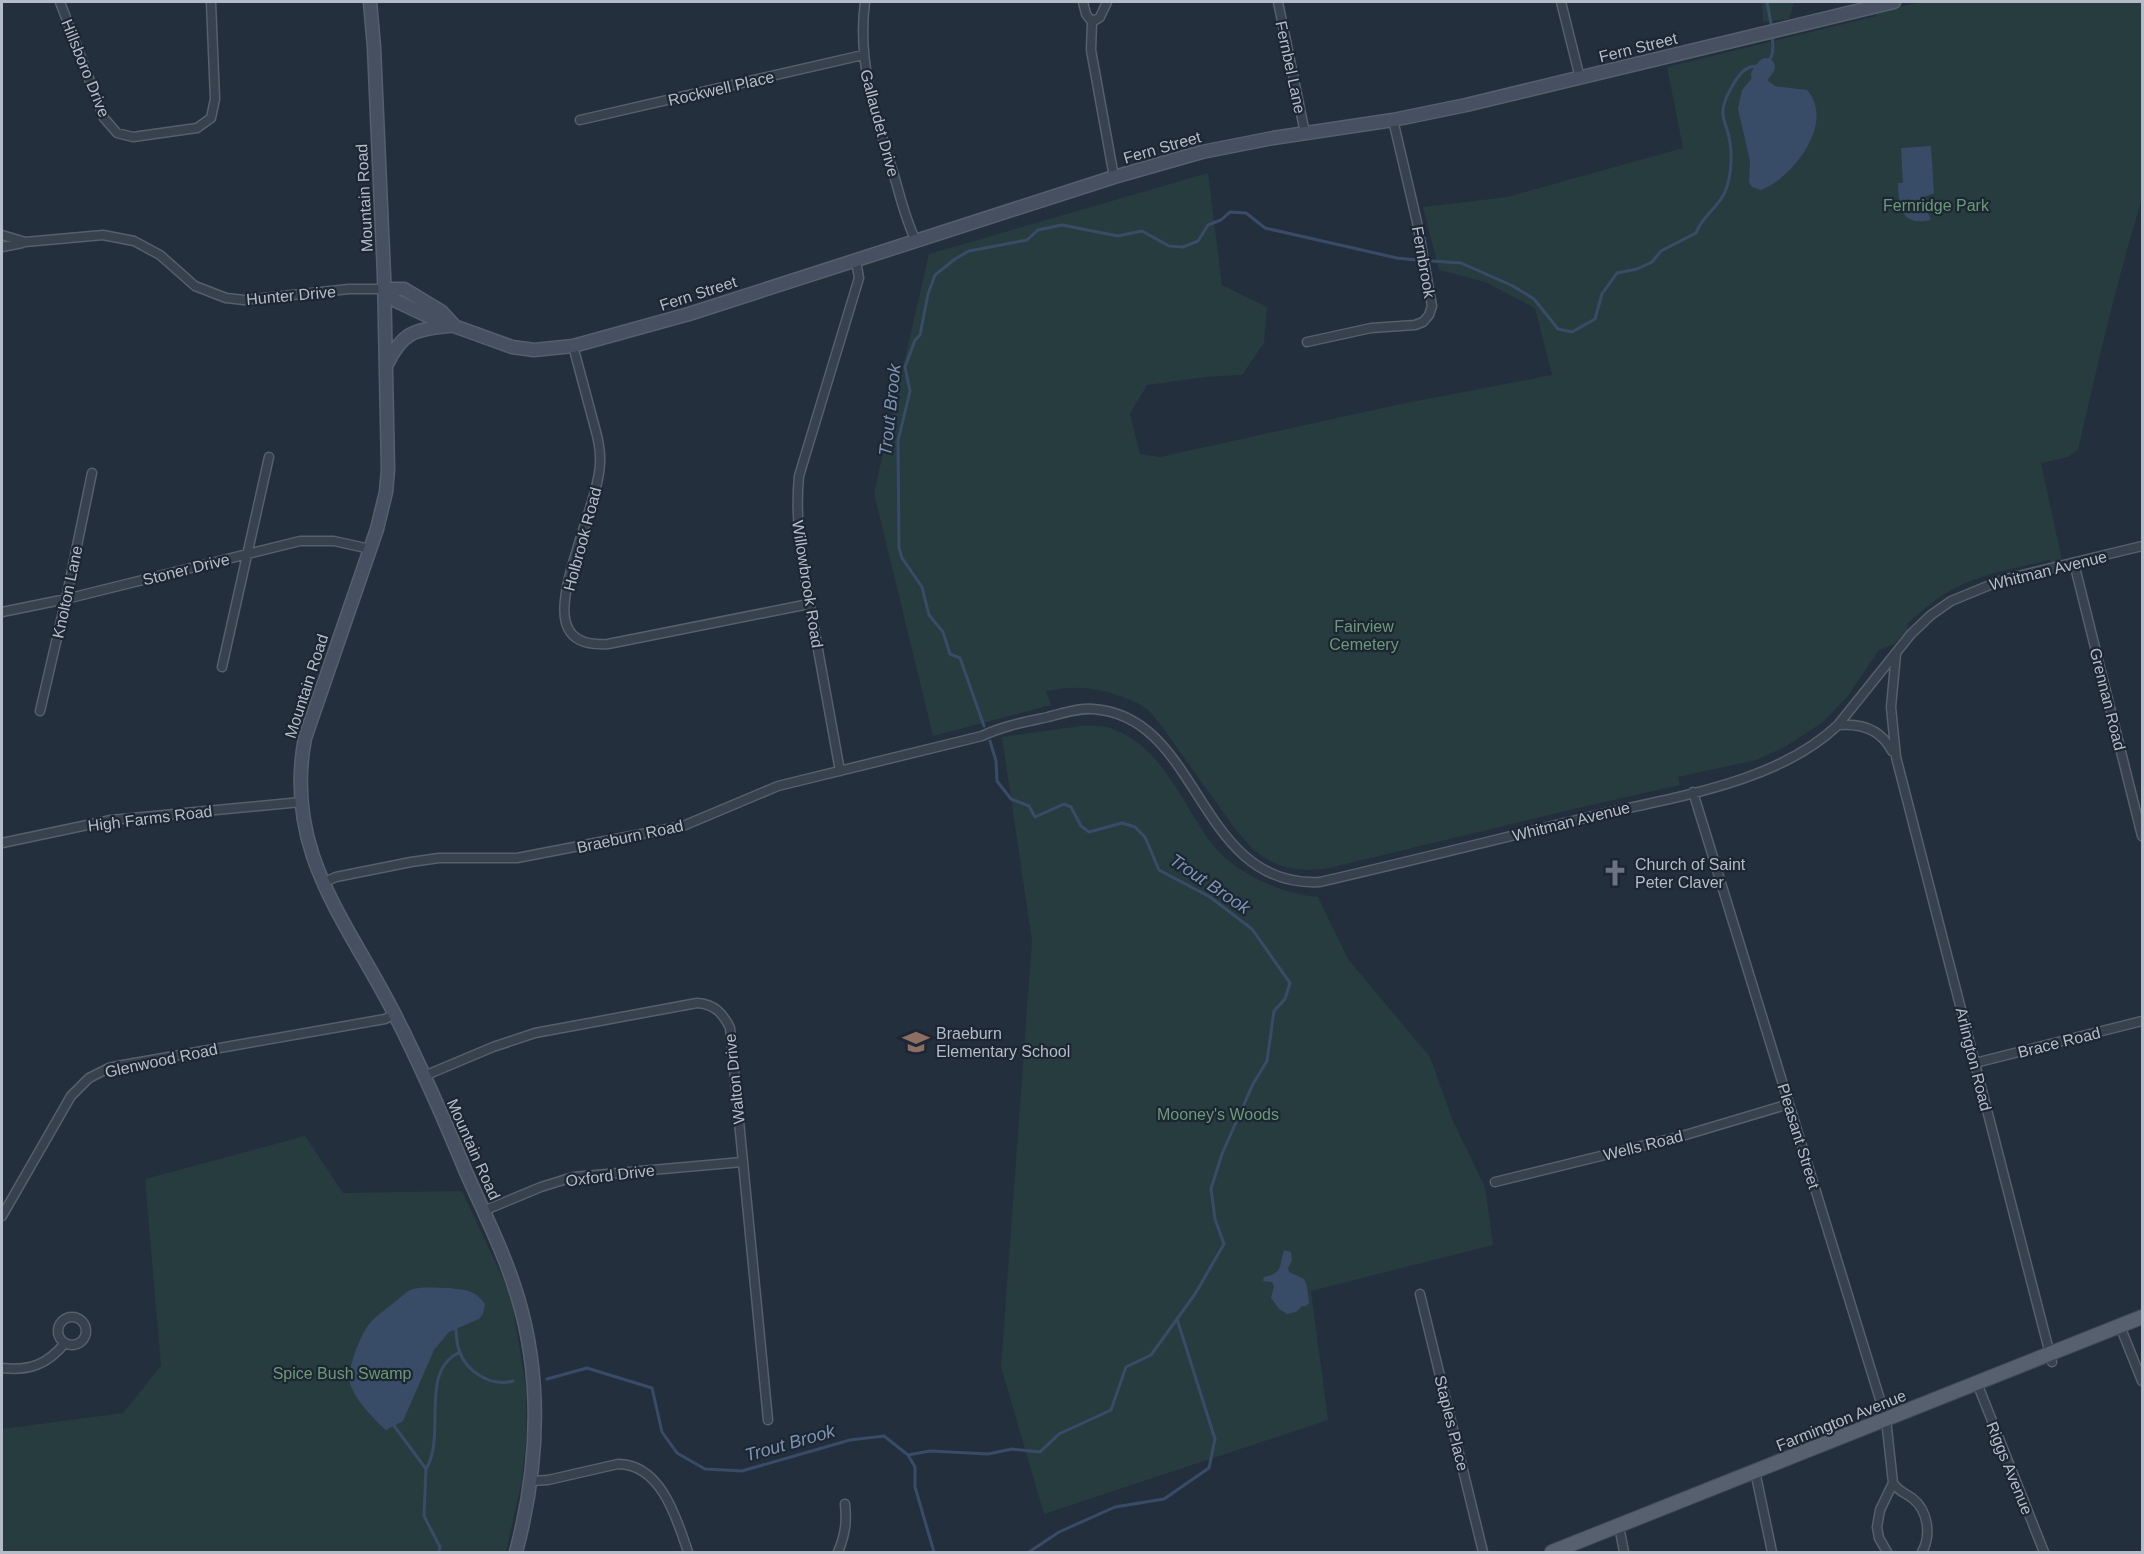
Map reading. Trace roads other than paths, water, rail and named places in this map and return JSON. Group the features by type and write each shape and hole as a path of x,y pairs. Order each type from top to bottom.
{"main road":[{"name":"Farmington Avenue","path":"2122,1330 2142,1317"},
{"name":"Farmington Avenue","path":"1552,1552 1620,1530 2122,1330 2142,1326"},
{"name":"Farmington Avenue","path":"1576,1552 1620,1530"}],"street":[{"name":"Hillsboro Drive","path":"60,2 104,118 117,133 133,137 197,128 211,118 215,99 211,2"},
{"name":"Mountain Road","path":"370,2 376,69 387,366 388,470 382,510 370,549 305,738 301,766 301,802 309,844 322,883 395,1014 424,1076 509,1272 526,1329 535,1408 534,1450 531,1481 516,1552"},
{"name":"Gallaudet Drive","path":"865,2 863,55 874,113 916,241"},
{"path":"1083,2 1086,14 1092,22 1090,50 1114,177"},
{"path":"1092,22 1100,16 1107,2"},
{"name":"Fernbel Lane","path":"1278,2 1305,133"},
{"path":"1561,2 1580,78"},
{"name":"Fern Street","path":"384,289 404,289 442,312 453,325 512,346 534,350 573,346 644,327 1114,177 1202,152 1393,120 1580,78 1894,2"},
{"name":"Rockwell Place","path":"580,120 863,55"},
{"name":"Fernbrook","path":"1307,342 1371,328 1414,325 1423,322 1429,315 1432,306 1418,222 1393,120"},
{"name":"Hunter Drive","path":"2,236 26,242 102,235 135,241 160,255 195,286 226,298 244,300 349,289 384,289"},
{"path":"2,247 26,242"},
{"name":"Willowbrook Road","path":"840,771 796,521 799,476 859,278 855,261"},
{"path":"387,366 400,343 411,333 426,328 453,325"},
{"name":"Holbrook Road","path":"573,346 598,441 600,464 596,492 566,596 565,618 567,627 573,635 583,642 595,645 608,644 810,604"},
{"path":"222,668 269,457"},
{"name":"Knolton Lane","path":"40,711 92,473"},
{"name":"Stoner Drive","path":"2,612 66,599 300,541 334,541 370,549"},
{"name":"Whitman Avenue","path":"999,728 1068,712 1092,709 1117,714 1136,722 1164,746 1238,852 1269,873 1298,882 1328,880 1693,792 1742,778 1790,759 1814,746 1838,725 1911,634 1931,615 1951,601 2002,580 2142,546"},
{"name":"Grennan Road","path":"2074,563 2142,836"},
{"name":"Arlington Road","path":"1896,652 1891,707 1896,757 2051,1358"},
{"name":"Arlington Road","path":"1838,725 1859,725 1873,730 1885,739 1896,757"},
{"name":"Braeburn Road","path":"322,883 336,877 411,862 439,858 518,858 682,826 778,786 982,736 999,728"},
{"name":"Pleasant Street","path":"1693,792 1886,1424 1893,1483"},
{"name":"High Farms Road","path":"2,843 111,820 301,802"},
{"name":"Walton Drive","path":"424,1076 493,1047 535,1033 697,1003 706,1004 721,1013 730,1028 768,1420"},
{"name":"Glenwood Road","path":"2,1216 64,1105 80,1086 99,1072 123,1065 373,1021 395,1014"},
{"name":"Brace Road","path":"1975,1063 2142,1024"},
{"name":"Wells Road","path":"1495,1182 1682,1136 1789,1104"},
{"name":"Oxford Drive","path":"483,1211 541,1187 573,1177 742,1161"},
{"name":"Staples Place","path":"1420,1294 1483,1552"},
{"path":"2122,1330 2142,1381"},
{"path":"2,1368 23,1368 45,1362 54,1357 65,1343"},
{"name":"Riggs Avenue","path":"1978,1387 2044,1552"},
{"path":"531,1481 548,1480 618,1464 638,1467 660,1488 669,1504 688,1552"},
{"path":"1756,1476 1772,1552"},
{"path":"1887,1552 1879,1538 1877,1521 1893,1483 1900,1492 1916,1502 1924,1515 1928,1536 1922,1552"},
{"path":"838,1552 846,1533 845,1504"},
{"path":"1620,1530 1624,1552"}],"water":[{"path":"1757,72 1775,86 1807,90 1815,103 1817,117 1814,133 1797,162 1786,174 1761,190 1752,187 1749,182 1750,161 1738,109 1742,90"},
{"path":"1931,146 1934,193 1922,198 1931,220 1913,220 1903,213 1899,199 1898,183 1903,183 1901,148"},
{"path":"1284,1250 1291,1252 1292,1261 1288,1268 1289,1272 1304,1279 1309,1303 1296,1312 1287,1314 1279,1309 1271,1298 1274,1286 1272,1282 1263,1281 1264,1277 1278,1271"},
{"path":"448,1288 469,1291 477,1295 485,1304 483,1314 479,1319 449,1332 434,1350 403,1421 386,1430 360,1402 350,1383 351,1369 359,1342 374,1319 408,1291"}],"waterway":[{"name":"Trout Brook","path":"1767,2 1772,29"},
{"name":"Trout Brook","path":"1432,261 1461,263 1513,286 1534,299 1558,329 1572,332 1595,319 1602,294 1617,273 1637,269 1652,262 1661,251 1696,233 1698,227 1722,198 1731,163 1730,140 1723,114 1724,106 1732,87 1744,71 1752,66 1766,67 1772,52 1772,36"},
{"name":"Trout Brook","path":"1760,75 1766,67"},
{"name":"Trout Brook","path":"984,726 960,658 950,654 943,632 929,615 922,587 902,558 899,548 898,441 910,391 905,367 915,340 920,335 928,294 935,275 969,251 1027,240 1038,230 1062,225 1118,236 1142,231 1169,246 1183,247 1198,241 1208,225 1221,220 1230,212 1246,213 1265,228 1397,258 1416,260"},
{"name":"Trout Brook","path":"547,1379 587,1368 652,1388 662,1432 677,1453 705,1469 742,1471 850,1440 884,1436 908,1455 930,1451 988,1454 1012,1449 1040,1452 1059,1434 1111,1410 1126,1367 1151,1355 1195,1294 1224,1244 1215,1219 1211,1189 1222,1154 1253,1084 1267,1061 1274,1011 1285,999 1290,983 1252,929 1210,897 1159,870 1145,837 1135,827 1122,823 1089,832 1081,826 1071,807 1064,804 1035,817 1029,806 1011,799 997,781 996,761 990,741"},
{"name":"Trout Brook","path":"1029,1552 1059,1532 1115,1507 1164,1499 1209,1468 1215,1439 1177,1319"},
{"name":"Trout Brook","path":"455,1326 457,1344 462,1358 473,1371 488,1380 513,1381"},
{"path":"426,1469 432,1455 436,1388 440,1374 447,1361 460,1352"},
{"name":"Trout Brook","path":"392,1423 426,1469 424,1516 440,1547 439,1552"},
{"name":"Trout Brook","path":"908,1455 915,1467 915,1487 934,1552"}],"place":[{"name":"Church of Saint Peter Claver","path":"1615,873"},
{"name":"Braeburn Elementary School","path":"916,1042"}],"park label":[{"name":"Fernridge Park","path":"1936,205"},
{"name":"Fairview Cemetery","path":"1364,635"},
{"name":"Mooney's Woods","path":"1218,1114"},
{"name":"Spice Bush Swamp","path":"342,1373"}]}
